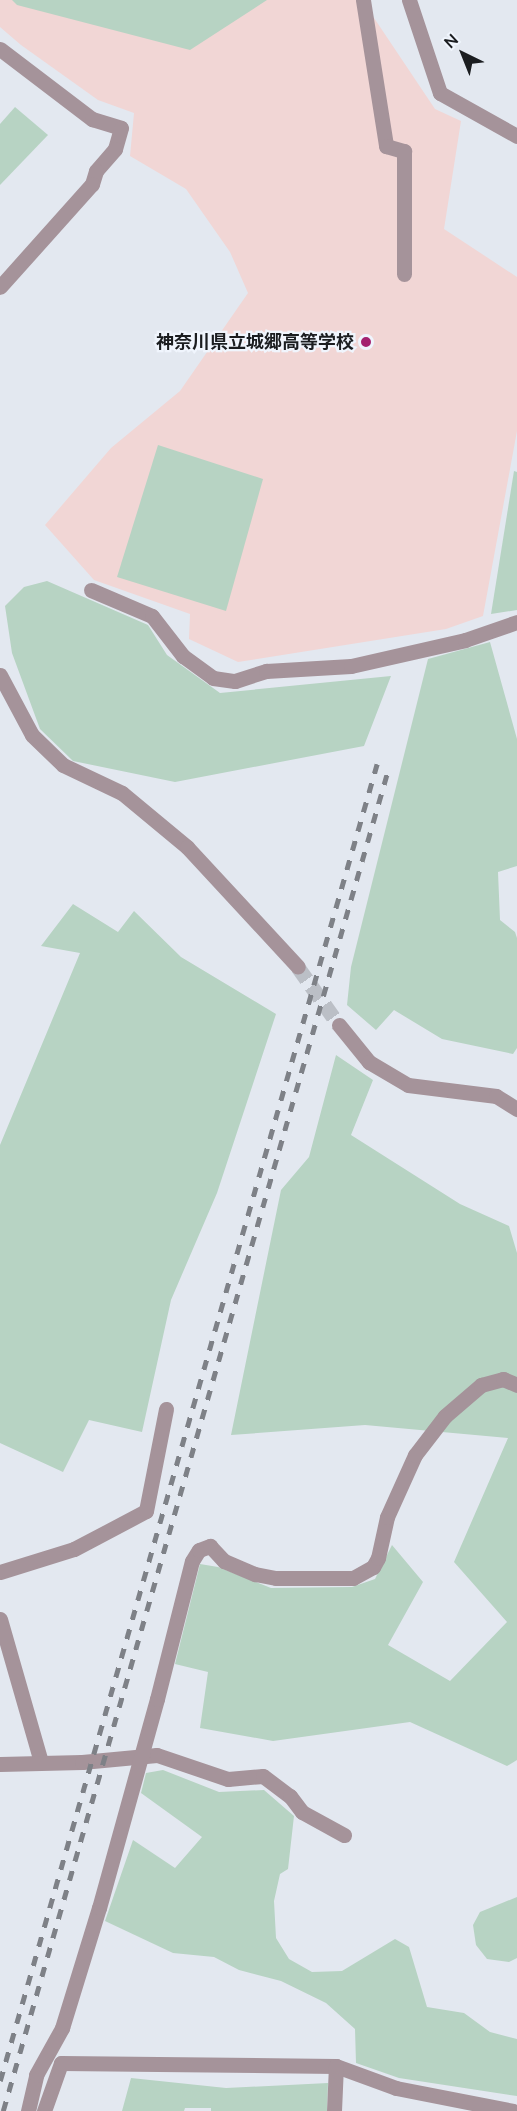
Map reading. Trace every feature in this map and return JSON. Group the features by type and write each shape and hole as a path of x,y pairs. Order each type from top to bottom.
{"street":[{"path":"363,0 386,146 404,151 404,274"},
{"path":"409,0 440,93 517,136"},
{"path":"0,49 92,119 122,128 115,149 96,171 92,184 0,287"},
{"path":"91,590 152,616 183,656 213,678 236,681 266,671 351,666 465,640 517,622"},
{"path":"0,675 32,735 63,765 122,793 187,847 298,967"},
{"path":"339,1025 369,1062 408,1085 496,1096 517,1109"},
{"path":"28,2111 36,2074 62,2028 142,1755 192,1561 199,1550 210,1546 224,1561 255,1574 276,1578 352,1578 373,1567 378,1558 387,1517 415,1455 445,1416 481,1385 503,1379 517,1385"},
{"path":"0,1572 74,1549 146,1511 166,1409"},
{"path":"0,1619 41,1762"},
{"path":"0,1764 82,1762 157,1755 228,1779 263,1776 290,1796 302,1812 344,1835"},
{"path":"44,2111 61,2063 336,2066 396,2088 513,2111"},
{"path":"334,2111 336,2066"}],"shaded area":[{"name":"神奈川県立城郷高等学校","path":"0,0 362,0 435,109 461,121 444,229 517,277 517,431 483,616 446,629 238,662 189,639 190,614 94,580 45,525 111,448 180,391 248,293 230,252 186,189 130,156 134,113 98,100 21,45 0,27"}],"green space":[{"path":"12,0 267,0 190,50 17,5"},
{"path":"15,107 48,135 0,185 0,124"},
{"path":"158,445 263,479 226,611 117,577"},
{"path":"514,471 517,472 517,610 491,614"},
{"path":"47,581 148,625 167,655 220,693 391,676 364,746 175,782 73,761 40,729 12,653 5,606 24,587"},
{"path":"490,642 517,739 517,866 498,872 500,920 515,932 517,938 517,1048 513,1054 442,1039 394,1010 376,1030 347,1005 351,967 428,659"},
{"path":"73,904 118,932 134,911 181,957 276,1014 217,1193 171,1300 142,1432 89,1420 63,1472 0,1443 0,1145 80,953 41,946"},
{"path":"336,1055 373,1080 351,1135 460,1204 509,1226 517,1253 517,1760 507,1766 410,1722 273,1741 200,1728 208,1672 175,1664 200,1564 218,1567 271,1588 352,1587 375,1579 392,1545 423,1582 388,1645 450,1681 507,1622 454,1562 508,1438 365,1425 231,1435 281,1190 309,1157"},
{"path":"163,1770 219,1792 264,1790 294,1816 288,1869 280,1874 274,1901 276,1938 289,1959 312,1972 342,1971 395,1939 409,1947 427,2007 464,2013 490,2032 517,2039 517,2096 399,2078 356,2063 355,2029 326,2003 281,1981 239,1970 214,1957 173,1953 105,1921 133,1840 175,1868 202,1837 141,1793 146,1773"},
{"path":"517,1897 517,1958 509,1962 487,1959 476,1945 473,1925 480,1912"},
{"path":"131,2078 226,2088 328,2083 327,2111 211,2111 211,2108 185,2108 184,2111 122,2111"}],"tunnel":[{"path":"298,967 339,1025"}],"railway":[{"path":"0,2081 377,764"},
{"path":"3,2111 389,767"}],"place":[{"name":"神奈川県立城郷高等学校","path":"366,342"}]}
